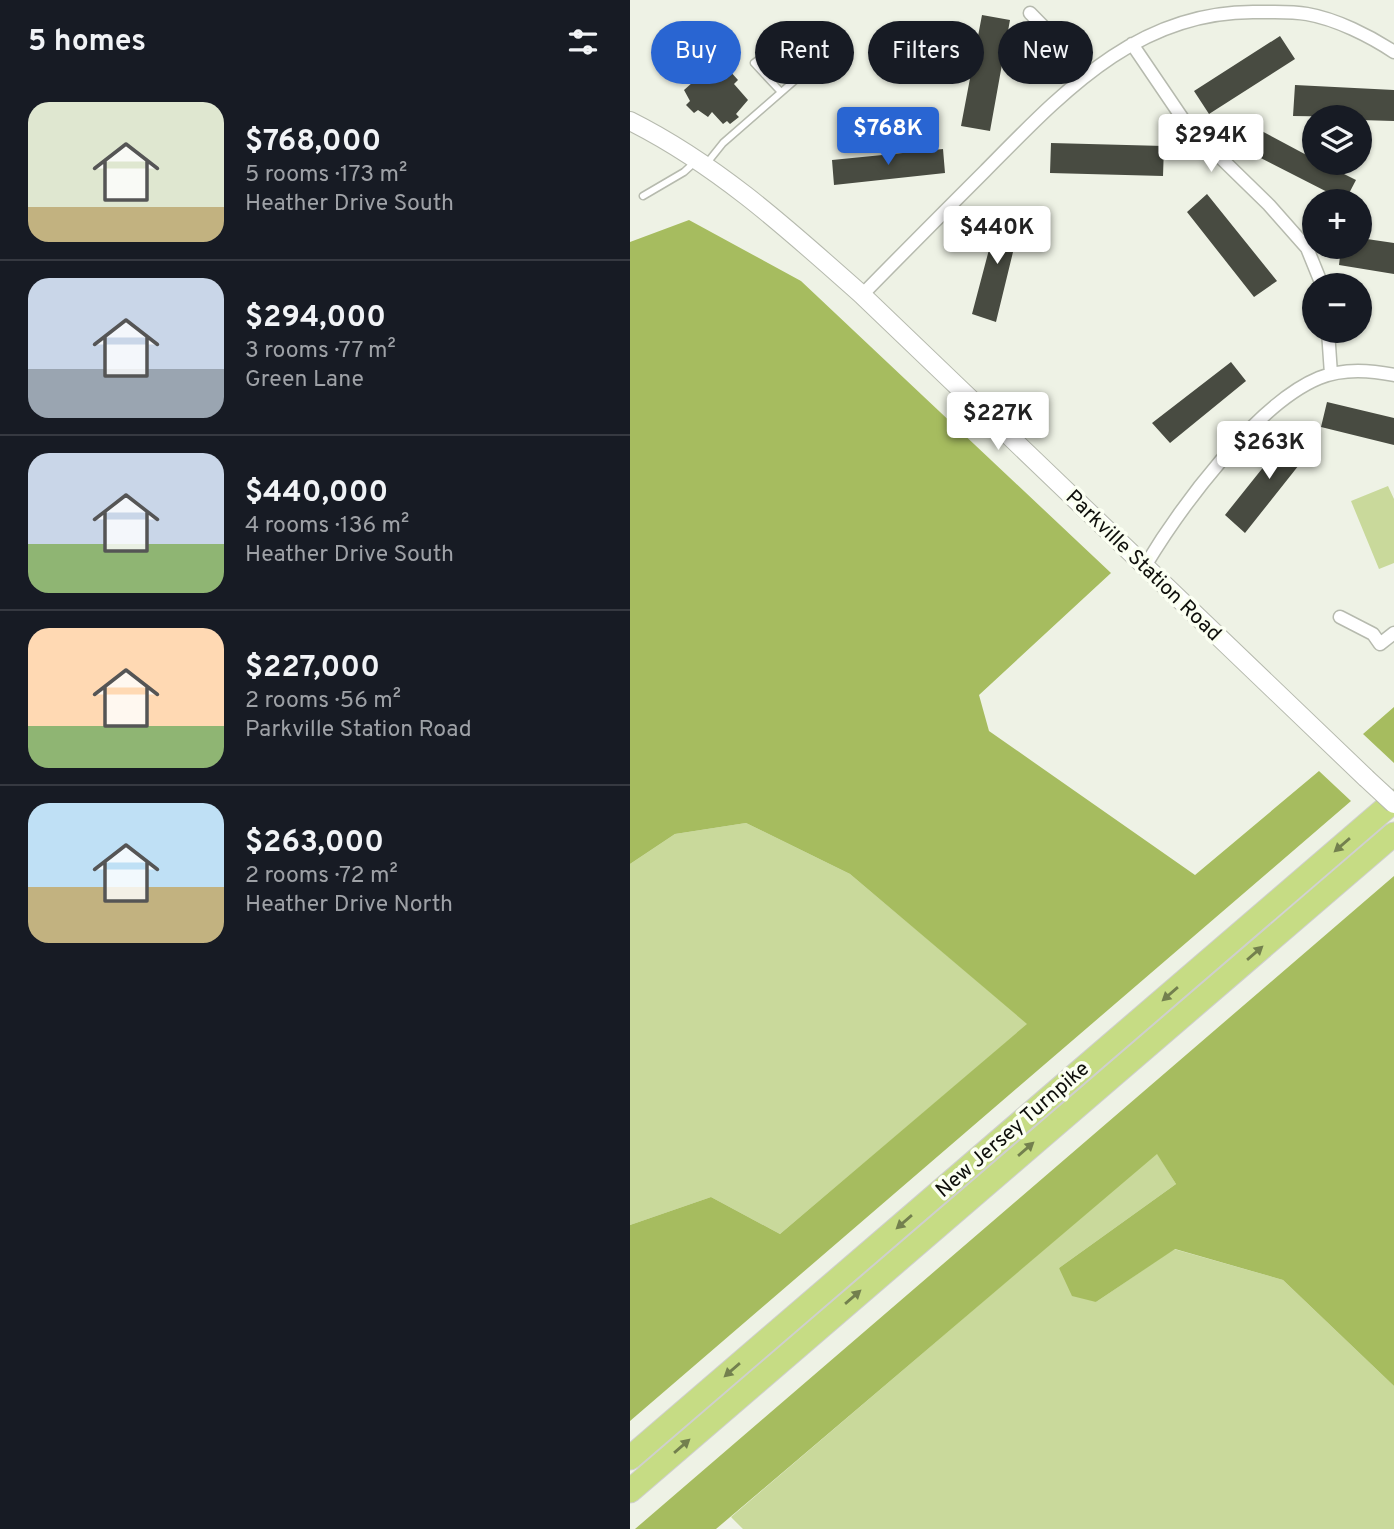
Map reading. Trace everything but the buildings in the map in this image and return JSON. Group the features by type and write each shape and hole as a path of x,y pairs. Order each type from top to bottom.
{"highway":[{"name":"New Jersey Turnpike","path":"630,1458 1394,803"},
{"name":"New Jersey Turnpike","path":"630,1491 1394,834"}],"main road":[{"name":"Parkville Station Road","path":"630,121 702,162 778,220 862,295 1394,803"}],"street":[{"path":"1093,68 1132,44 1179,22 1258,6 1311,15 1342,26 1394,52"},
{"path":"1030,13 1038,21"},
{"path":"1132,44 1186,125 1269,205 1307,248 1317,273"},
{"path":"862,295 1074,84"},
{"path":"1329,343 1331,374"},
{"path":"1145,566 1183,505 1268,411 1304,385 1331,374 1360,371 1394,375"},
{"path":"1340,617 1373,634 1380,644 1394,633"}],"lane":[{"path":"773,84 781,92"},
{"path":"643,195 702,162 790,84"}],"green space":[{"path":"689,220 801,281 1111,573 979,695 989,731 1195,875 1319,771 1351,801 630,1421 630,1225 711,1197 780,1234 1027,1024 850,874 746,823 675,834 630,864 630,242"},
{"path":"1388,486 1394,499 1394,563 1379,569 1351,501"},
{"path":"1394,707 1394,763 1363,734"},
{"path":"746,823 850,874 1028,1024 780,1234 711,1197 630,1225 630,864 675,834"},
{"path":"1394,876 1394,1386 1283,1280 1175,1249 1096,1302 1072,1296 1059,1268 1176,1184 1157,1154 716,1529 635,1529"},
{"path":"1157,1153 1176,1184 1059,1268 1096,1302 1174,1249 1283,1280 1394,1386 1394,1529 743,1529 731,1517"}]}
